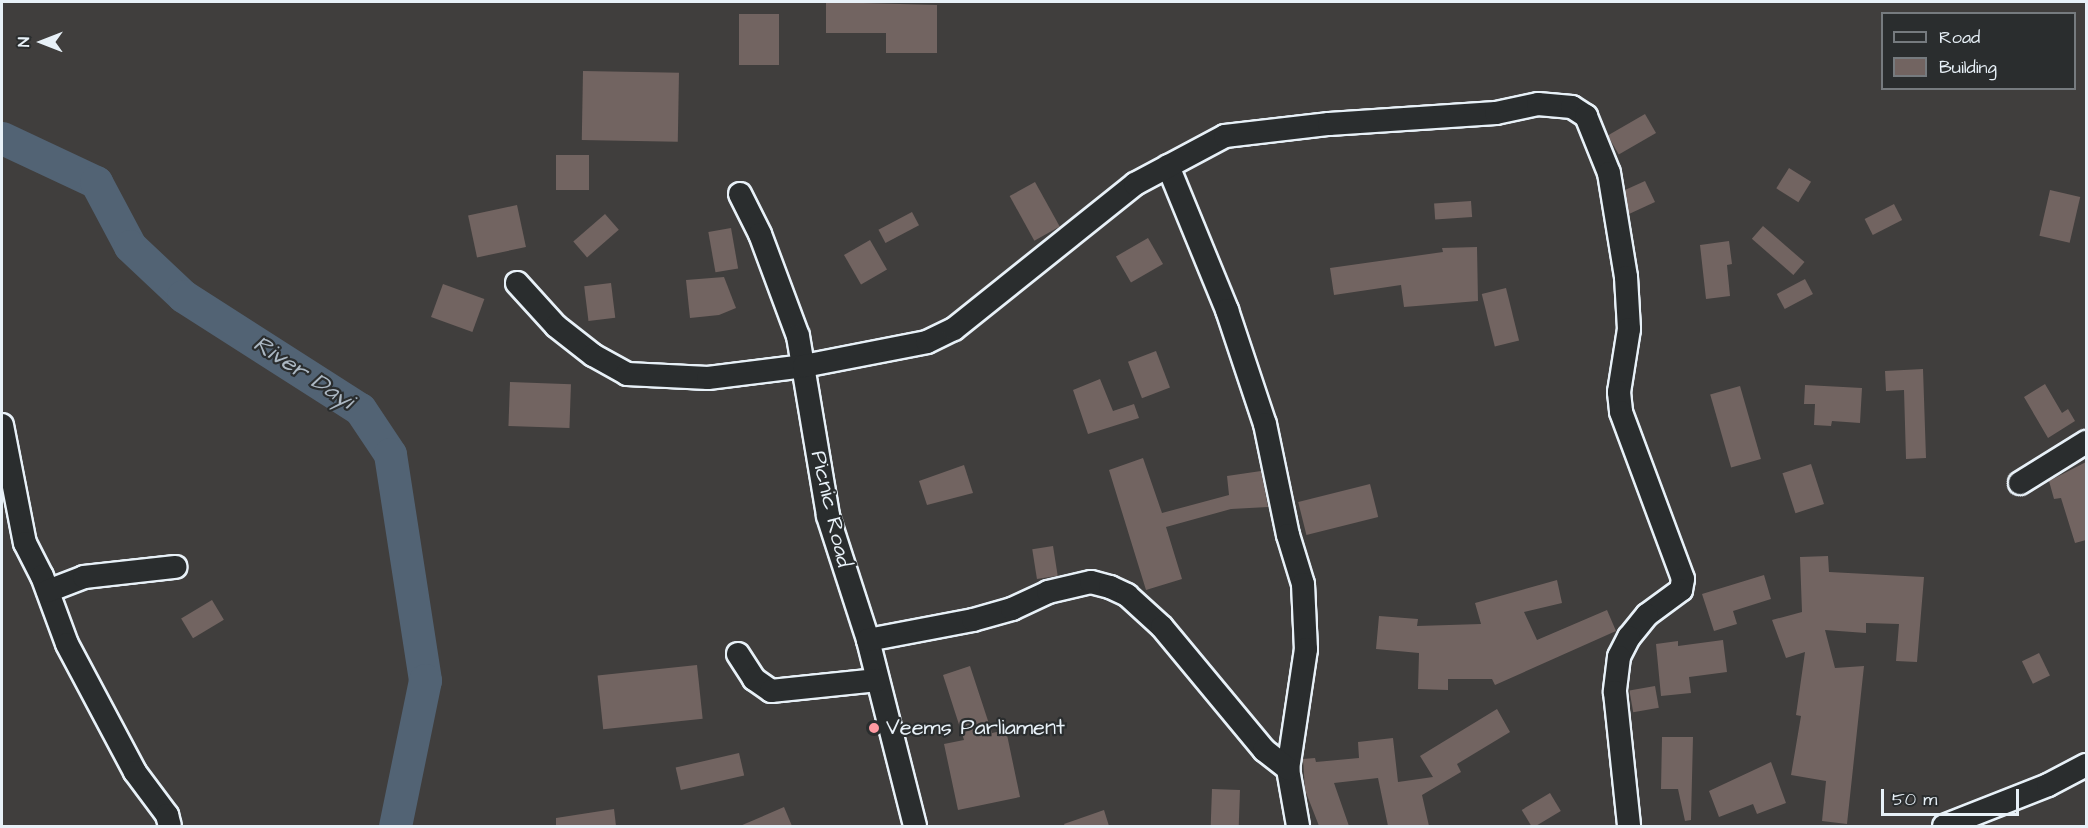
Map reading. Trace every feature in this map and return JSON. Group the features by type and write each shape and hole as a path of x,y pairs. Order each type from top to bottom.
{"street":[{"path":"517,283 556,326 593,356 627,374 708,378 804,366 927,342 954,329 1135,184 1225,136 1496,113 1538,104 1572,106 1586,116 1609,173 1626,277 1629,329 1619,392 1621,412 1683,579 1681,590 1647,615 1629,637 1619,657 1615,692 1629,826"},
{"path":"1168,166 1227,310 1264,424 1288,535 1303,584 1306,649 1288,769 1298,826"},
{"name":"Picnic Road","path":"740,194 798,336 828,516 868,640 915,826"},
{"path":"2,425 25,543 48,591 67,644 135,772 167,815 170,826"},
{"path":"2020,483 2086,442"},
{"path":"48,591 84,577 176,567"},
{"path":"868,640 973,620 1012,609 1048,592 1091,582 1110,587 1127,595 1156,621 1264,750 1288,769"},
{"path":"738,654 754,679 771,691 877,680"},
{"path":"1944,826 2048,785 2086,765"}],"building":[{"path":"826,2 937,5 937,53 886,53 886,33 826,33"},
{"path":"739,14 779,14 779,65 739,65"},
{"path":"583,71 679,73 678,142 582,140"},
{"path":"1645,114 1656,133 1619,155 1608,136"},
{"path":"556,155 589,155 589,190 556,190"},
{"path":"1789,168 1811,182 1798,202 1776,188"},
{"path":"1645,181 1655,202 1629,214 1625,190"},
{"path":"1035,182 1060,227 1034,241 1010,196"},
{"path":"2050,190 2080,197 2070,243 2039,236"},
{"path":"1471,201 1472,217 1435,220 1434,204"},
{"path":"1894,204 1902,220 1873,235 1865,219"},
{"path":"517,205 526,247 477,257 468,215"},
{"path":"912,212 919,225 885,243 878,230"},
{"path":"605,214 619,230 587,257 573,242"},
{"path":"1763,226 1805,262 1793,275 1752,239"},
{"path":"731,228 738,268 715,272 708,232"},
{"path":"1148,238 1163,264 1131,282 1116,257"},
{"path":"870,240 887,269 861,284 844,255"},
{"path":"1729,241 1732,264 1727,265 1730,296 1706,299 1700,245"},
{"path":"1477,247 1478,301 1404,307 1401,285 1334,295 1330,268 1443,252 1442,248"},
{"path":"724,277 736,308 719,315 690,318 686,280"},
{"path":"1805,279 1813,294 1785,309 1777,294"},
{"path":"611,283 615,318 588,321 584,286"},
{"path":"443,284 484,299 472,332 431,317"},
{"path":"1506,288 1519,340 1495,346 1482,294"},
{"path":"1156,351 1170,387 1142,398 1128,362"},
{"path":"1923,369 1926,458 1906,459 1904,390 1886,391 1885,371"},
{"path":"1100,379 1113,411 1134,404 1139,418 1088,434 1073,390"},
{"path":"510,382 571,384 569,428 508,426"},
{"path":"2045,384 2062,413 2068,409 2075,421 2048,438 2024,397"},
{"path":"1805,385 1862,388 1860,423 1832,421 1831,426 1814,425 1815,404 1804,404"},
{"path":"1740,386 1761,459 1731,468 1710,395"},
{"path":"1143,458 1162,513 1229,495 1227,476 1261,471 1268,507 1231,509 1166,527 1182,579 1146,590 1109,470"},
{"path":"2086,462 2086,540 2075,543 2061,498 2054,499 2049,481"},
{"path":"1811,464 1824,504 1795,513 1782,473"},
{"path":"964,465 973,493 927,505 919,481"},
{"path":"1370,484 1378,517 1306,535 1298,502"},
{"path":"1053,546 1058,576 1037,579 1032,549"},
{"path":"1828,556 1829,572 1924,577 1917,662 1896,661 1899,624 1866,623 1866,633 1825,630 1835,668 1864,666 1847,824 1822,821 1826,781 1791,775 1801,716 1796,715 1805,652 1786,658 1772,620 1802,612 1800,557"},
{"path":"1764,575 1771,599 1733,611 1737,624 1714,631 1702,594"},
{"path":"1557,580 1562,603 1524,612 1537,640 1607,610 1616,631 1495,685 1492,679 1448,679 1448,690 1418,689 1419,653 1376,649 1379,616 1418,619 1417,626 1481,624 1475,603"},
{"path":"212,600 224,620 193,638 181,619"},
{"path":"1723,640 1727,672 1689,677 1691,693 1661,696 1656,644 1678,641 1678,646"},
{"path":"2039,653 2050,675 2033,684 2022,661"},
{"path":"697,665 703,719 603,729 598,675"},
{"path":"970,666 992,733 1006,730 1020,797 958,810 944,744 964,740 943,675"},
{"path":"1655,686 1659,708 1633,712 1629,691"},
{"path":"1497,709 1510,732 1457,764 1461,772 1422,795 1429,826 1388,826 1378,778 1334,783 1349,826 1319,826 1305,790 1303,759 1315,758 1316,762 1359,758 1358,742 1393,738 1398,782 1433,777 1420,756"},
{"path":"1662,737 1693,737 1691,820 1685,821 1678,789 1661,789"},
{"path":"739,753 744,775 681,790 676,768"},
{"path":"1771,762 1786,803 1757,814 1753,804 1719,817 1709,791"},
{"path":"1212,789 1240,790 1239,826 1211,825"},
{"path":"1550,793 1561,811 1536,826 1531,826 1522,810"},
{"path":"784,807 792,826 740,826"},
{"path":"614,809 616,826 556,826 556,818"},
{"path":"1104,810 1109,826 1065,826 1064,824"}],"waterway":[{"name":"River Dayi","path":"2,138 96,182 130,246 183,296 360,409 390,454 425,680 395,826"}],"place":[{"name":"Veems Parliament","path":"874,728"}]}
